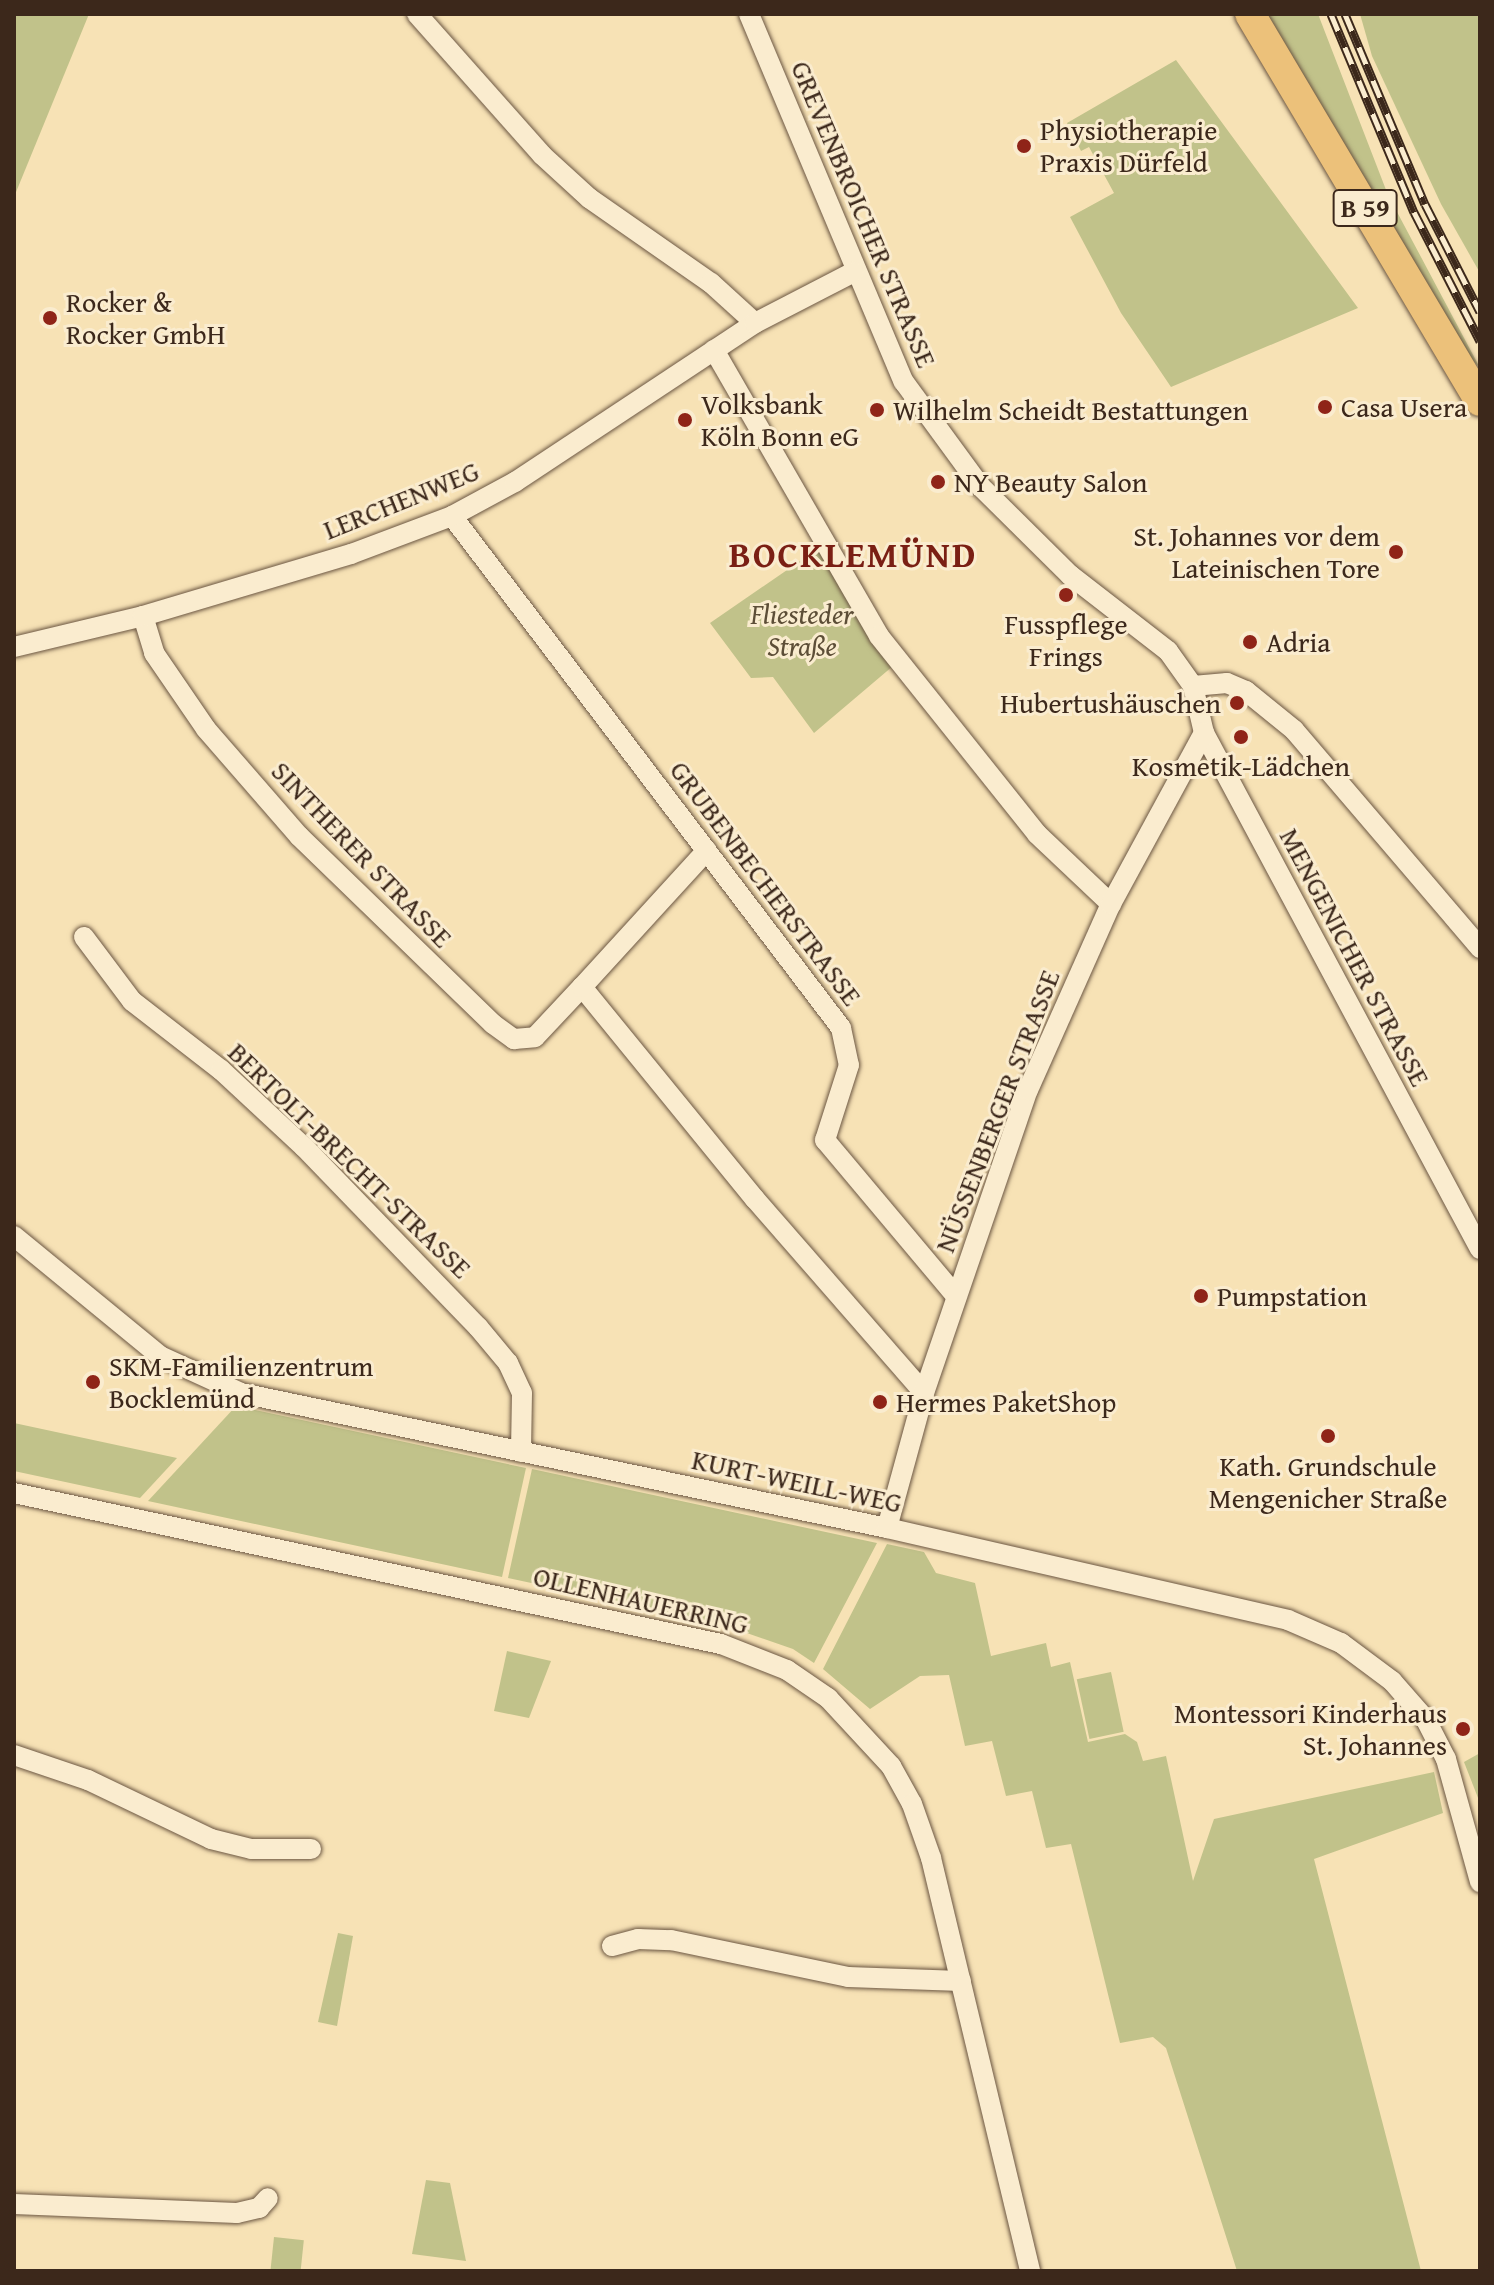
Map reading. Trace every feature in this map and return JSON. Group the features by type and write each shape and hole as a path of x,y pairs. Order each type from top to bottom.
{"main road":[{"name":"B 59","path":"1250,14 1480,401"}],"street":[{"path":"417,14 542,155 589,198 711,283 755,323"},
{"name":"GREVENBROICHER STRASSE","path":"749,14 854,272 904,382 980,486 1070,575 1168,651 1193,686"},
{"name":"LERCHENWEG","path":"14,647 143,616 351,554 452,516 515,482 755,323 854,272"},
{"path":"714,350 879,636 1037,834 1111,904"},
{"name":"GRUBENBECHERSTRASSE","path":"452,516 841,1028 849,1048 825,1140 956,1296"},
{"name":"SINTHERER STRASSE","path":"143,616 154,653 206,729 299,836 493,1024 514,1039 535,1037 707,850"},
{"path":"1193,686 1227,683 1246,691 1294,730 1480,948"},
{"name":"MENGENICHER STRASSE","path":"1193,686 1204,733 1480,1249"},
{"name":"NÜSSENBERGER STRASSE","path":"887,1528 924,1393 1028,1090 1111,904 1204,733"},
{"name":"BERTOLT-BRECHT-STRASSE","path":"84,937 132,1001 221,1070 304,1147 384,1224 488,1339 508,1363 522,1393 521,1452"},
{"path":"582,987 755,1199 924,1393"},
{"name":"KURT-WEILL-WEG","path":"16,1241 120,1327 160,1356 213,1384 887,1528 1288,1620 1341,1643 1392,1681 1426,1720 1446,1759 1477,1856 1480,1882"},
{"name":"OLLENHAUERRING","path":"14,1493 721,1644 787,1670 848,1715 891,1766 912,1804 931,1858 1030,2271"},
{"path":"14,1755 88,1780 211,1839 251,1849 311,1849"},
{"path":"612,1946 638,1939 671,1940 848,1977 961,1981"},
{"path":"14,2204 237,2213 259,2208 268,2198"}],"green space":[{"path":"14,14 89,14 14,197"},
{"path":"1262,14 1318,14 1388,195 1480,368 1457,343"},
{"path":"1360,14 1480,14 1480,273 1441,204 1372,56"},
{"path":"1176,60 1358,308 1171,387 1121,313 1070,217 1114,193 1089,147 1081,151 1067,123"},
{"name":"Fliesteder Straße","path":"819,548 893,666 814,733 773,677 751,678 710,623"},
{"path":"236,1406 526,1468 502,1577 148,1501"},
{"path":"14,1423 177,1458 140,1498 14,1471"},
{"path":"532,1469 877,1543 814,1663 793,1649 718,1623 508,1578"},
{"path":"887,1544 924,1552 936,1573 975,1583 991,1656 1046,1643 1051,1667 1070,1662 1088,1742 1125,1734 1137,1742 1143,1761 1166,1756 1193,1881 1214,1819 1434,1772 1443,1813 1314,1859 1421,2271 1237,2271 1166,2048 1153,2037 1120,2043 1071,1844 1046,1848 1032,1791 1006,1796 992,1741 965,1746 949,1675 920,1676 870,1709 823,1669"},
{"path":"507,1651 551,1661 529,1718 494,1711"},
{"path":"1111,1672 1124,1732 1089,1739 1077,1679"},
{"path":"1480,1753 1480,1803 1464,1762"},
{"path":"338,1933 353,1936 337,2026 318,2022"},
{"path":"426,2180 450,2183 466,2261 412,2254"},
{"path":"274,2237 304,2240 301,2271 270,2271"}],"railway":[{"path":"1331,14 1414,212 1480,341"},
{"path":"1345,14 1425,204 1480,312"}],"place":[{"name":"Physiotherapie Praxis Dürfeld","path":"1024,146"},
{"name":"Rocker & Rocker GmbH","path":"50,318"},
{"name":"Casa Usera","path":"1325,407"},
{"name":"Wilhelm Scheidt Bestattungen","path":"877,410"},
{"name":"Volksbank Köln Bonn eG","path":"685,420"},
{"name":"NY Beauty Salon","path":"938,482"},
{"name":"St. Johannes vor dem Lateinischen Tore","path":"1396,552"},
{"name":"Fusspflege Frings","path":"1066,595"},
{"name":"Adria","path":"1250,642"},
{"name":"Hubertushäuschen","path":"1237,703"},
{"name":"Kosmetik-Lädchen","path":"1241,737"},
{"name":"Pumpstation","path":"1201,1296"},
{"name":"SKM-Familienzentrum Bocklemünd","path":"93,1382"},
{"name":"Hermes PaketShop","path":"880,1402"},
{"name":"Kath. Grundschule Mengenicher Straße","path":"1328,1436"},
{"name":"Montessori Kinderhaus St. Johannes","path":"1463,1729"}],"district":[{"name":"BOCKLEMÜND","path":"853,554"}]}
